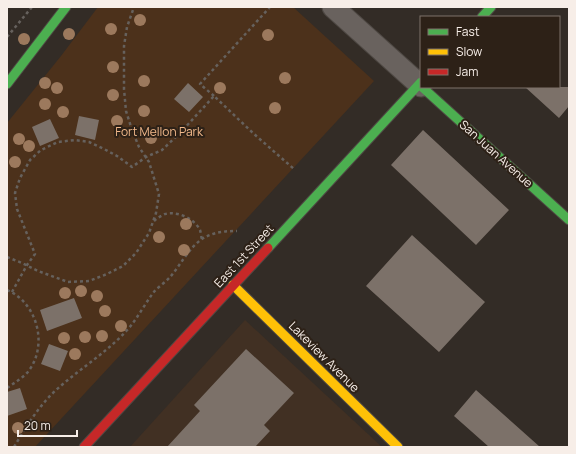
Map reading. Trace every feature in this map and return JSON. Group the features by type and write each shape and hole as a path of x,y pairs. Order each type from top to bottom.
{"street":[{"path":"7,84 66,7"},
{"name":"San Juan Avenue","path":"333,7 420,84"},
{"path":"483,16 491,7"},
{"name":"East 1st Street","path":"84,447 420,86"},
{"name":"San Juan Avenue","path":"424,88 569,220"},
{"name":"Lakeview Avenue","path":"234,285 398,447"}],"path":[{"path":"7,37 32,7"},
{"path":"7,257 68,282 89,281 123,266 136,253 149,233 156,213 159,194 149,162 139,147 132,130 126,111 124,89 124,46 134,7"},
{"path":"270,7 200,84 294,169"},
{"path":"12,292 35,254 17,209 15,193 20,178 30,160 41,150 58,142 75,140 89,142 104,149 132,167 146,157 162,150 181,132 214,96"},
{"path":"153,221 171,213 189,218 200,230 202,239"},
{"path":"14,447 43,403 67,380 106,349 128,328 155,291 170,278 188,253 202,239 223,231 237,231"},
{"path":"7,290 23,300 31,310 39,335 38,348 34,361 27,372 17,382 7,388"}],"shaded area":[{"path":"245,320 382,447 130,447"}],"green space":[{"name":"Fort Mellon Park","path":"98,7 293,7 374,81 35,447 7,447 7,123"}],"building":[{"path":"188,83 203,97 189,112 174,99"},
{"path":"569,87 569,106 559,118 526,88"},
{"path":"79,116 99,120 95,140 75,135"},
{"path":"50,119 59,138 40,146 32,127"},
{"path":"423,130 509,210 476,245 391,165"},
{"path":"412,235 485,302 439,352 366,286"},
{"path":"74,298 82,318 47,331 40,310"},
{"path":"49,344 68,351 60,371 41,364"},
{"path":"246,349 294,393 264,425 270,431 255,447 167,447 200,411 194,405"},
{"path":"20,388 27,409 7,416 7,392"},
{"path":"476,390 540,447 489,447 454,416"}],"traffic: fast":[{"path":"7,84 66,7"},
{"path":"483,16 491,7"},
{"path":"268,248 420,83"},
{"path":"423,88 569,220"}],"traffic: slow":[{"path":"233,285 398,447"}],"traffic: jam":[{"path":"84,447 268,248"}]}
